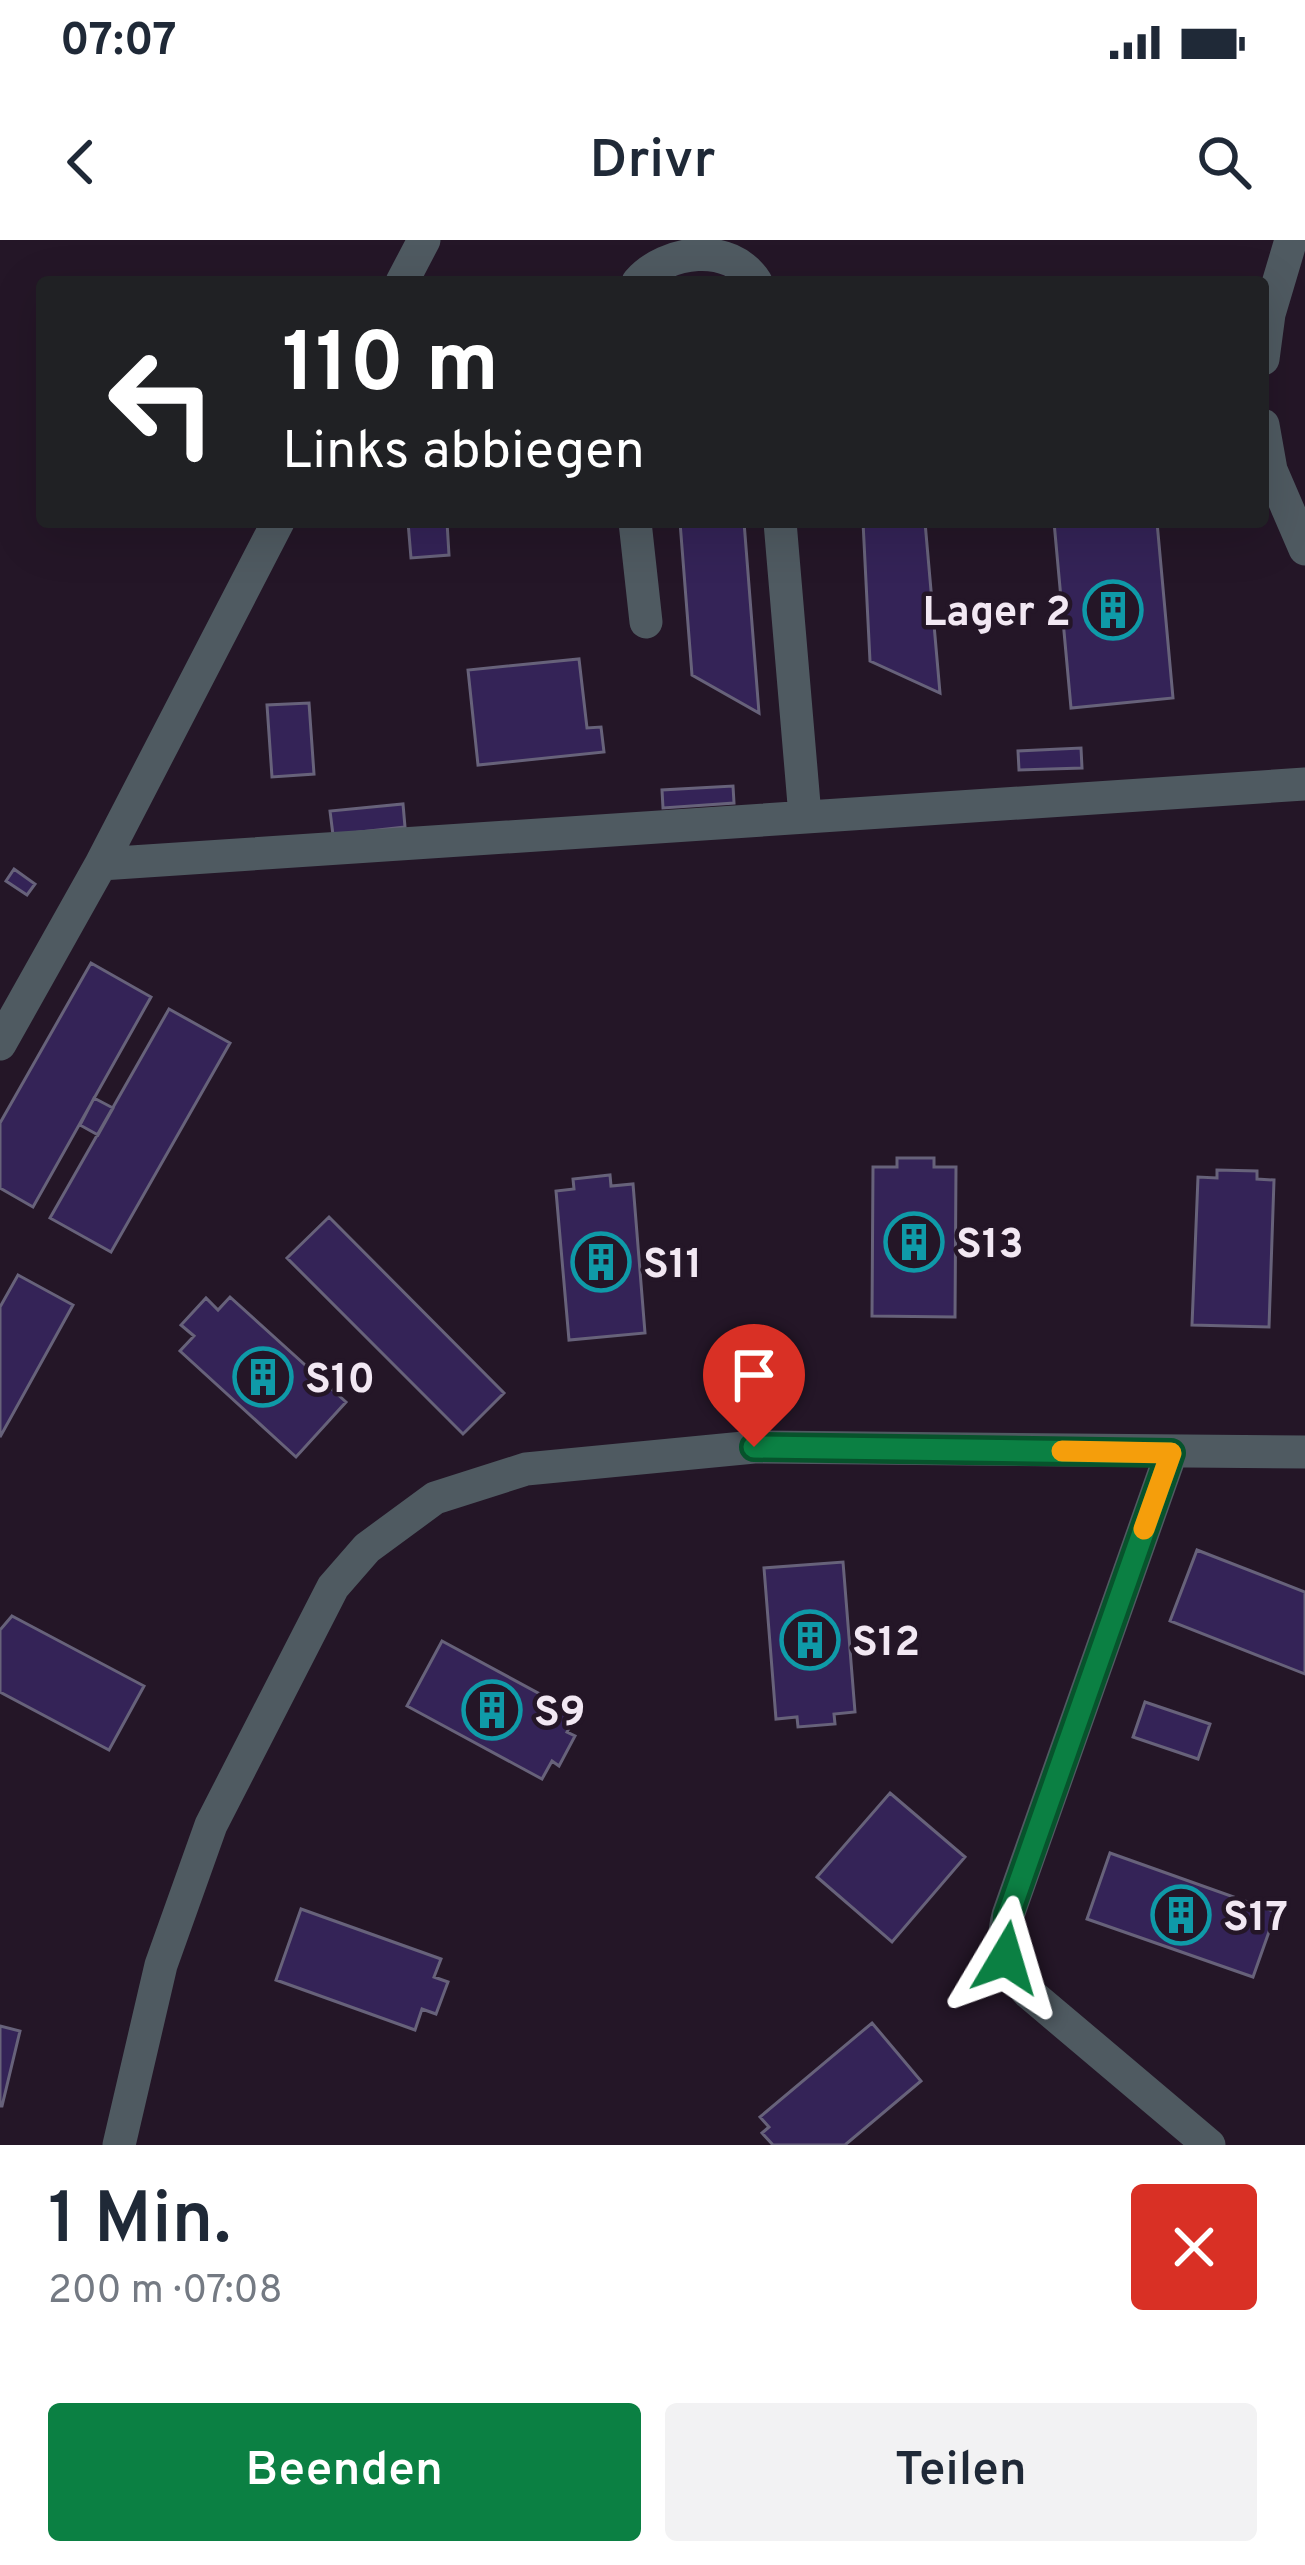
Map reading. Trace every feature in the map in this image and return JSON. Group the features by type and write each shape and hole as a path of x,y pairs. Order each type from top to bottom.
{"lane":[{"path":"405,276 424,240"},
{"path":"1269,314 1291,240"},
{"path":"646,276 669,258 711,256 739,263 751,276"},
{"path":"1269,459 1305,549"},
{"path":"0,1043 101,864 275,528"},
{"path":"636,528 646,622"},
{"path":"781,528 806,816"},
{"path":"101,864 1305,784"},
{"path":"119,2145 161,1965 211,1826 333,1587 367,1548 435,1498 526,1469 754,1447 1305,1452"},
{"path":"1171,1453 1008,1916 1004,1943 1012,1971 1029,1993 1209,2145"}],"building":[{"path":"408,528 447,528 449,555 411,558"},
{"path":"680,528 744,528 759,713 692,675"},
{"path":"863,528 926,528 940,693 870,661"},
{"name":"Lager 2","path":"1055,528 1158,528 1173,698 1071,708"},
{"path":"579,659 587,728 601,727 604,752 478,765 468,670"},
{"path":"309,703 314,774 272,777 267,705"},
{"path":"1081,748 1082,768 1019,770 1018,751"},
{"path":"733,786 734,803 663,808 662,790"},
{"path":"403,804 405,827 333,835 330,811"},
{"path":"14,869 35,884 27,895 6,881"},
{"path":"91,963 151,997 33,1207 0,1188 0,1123"},
{"path":"169,1009 230,1043 111,1252 50,1218"},
{"path":"94,1098 113,1108 98,1135 80,1125"},
{"name":"S13","path":"897,1158 934,1158 934,1167 956,1167 955,1317 872,1316 873,1167 897,1167"},
{"path":"1217,1170 1257,1171 1257,1179 1274,1180 1269,1327 1192,1325 1198,1177 1217,1178"},
{"name":"S11","path":"610,1175 611,1186 633,1184 645,1333 569,1340 556,1191 574,1189 573,1179"},
{"path":"329,1217 504,1393 463,1434 287,1258"},
{"path":"18,1275 73,1305 0,1437 0,1307"},
{"name":"S10","path":"230,1297 346,1402 296,1457 180,1351 194,1336 181,1325 206,1298 218,1310"},
{"path":"1197,1550 1305,1592 1305,1674 1170,1621"},
{"name":"S12","path":"843,1562 855,1712 834,1714 835,1724 798,1727 797,1717 776,1719 764,1568"},
{"path":"12,1616 144,1686 109,1750 0,1692 0,1630"},
{"name":"S9","path":"442,1641 577,1714 567,1732 575,1736 559,1766 552,1761 542,1779 407,1706"},
{"path":"1145,1702 1210,1724 1198,1759 1133,1737"},
{"path":"890,1793 965,1857 892,1942 817,1877"},
{"name":"S17","path":"1110,1853 1276,1912 1253,1977 1087,1919"},
{"path":"301,1909 441,1959 434,1977 448,1982 436,2014 422,2009 415,2030 276,1980"},
{"path":"872,2023 921,2081 845,2145 773,2145 762,2133 769,2127 760,2117"},
{"path":"0,2026 20,2031 2,2106 0,2106"}],"slow traffic":[{"path":"1062,1451 1171,1453 1144,1529"}],"place":[{"name":"Lager 2","path":"1113,610"},
{"name":"S13","path":"914,1242"},
{"name":"S11","path":"601,1262"},
{"name":"S10","path":"263,1377"},
{"name":"S12","path":"810,1640"},
{"name":"S9","path":"492,1710"},
{"name":"S17","path":"1181,1915"}],"route":[{"path":"754,1447 1171,1453 1008,1916 1006,1958"}]}
